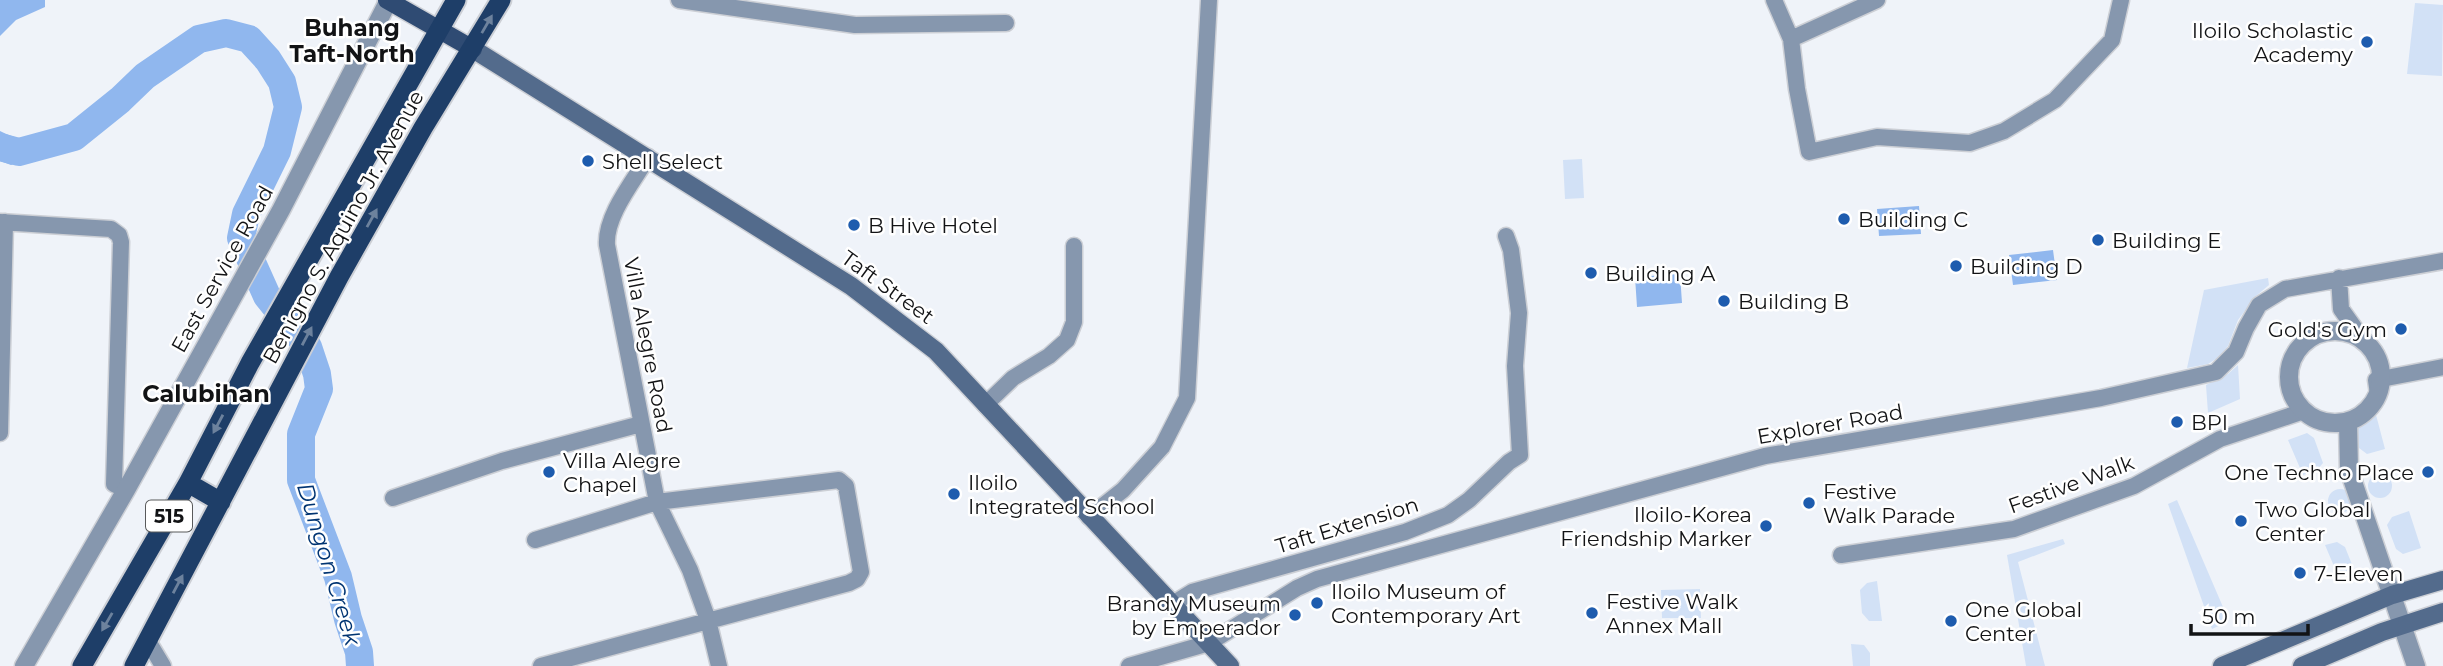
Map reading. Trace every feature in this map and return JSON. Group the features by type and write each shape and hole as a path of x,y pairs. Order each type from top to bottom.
{"highway":[{"name":"Benigno S. Aquino Jr. Avenue","path":"82,666 188,483 250,363 456,0"},
{"name":"Benigno S. Aquino Jr. Avenue","path":"134,666 339,277 423,128 501,0"},
{"path":"188,483 221,502"}],"main road":[{"path":"388,0 473,49"},
{"name":"Taft Street","path":"473,49 851,286 936,351 1230,666"},
{"path":"2222,666 2392,595 2443,580"},
{"path":"2443,587 2443,597"},
{"path":"2302,666 2402,625 2443,612"},
{"path":"2316,627 2336,628 2340,634 2338,646 2329,655"}],"street":[{"name":"East Service Road","path":"24,666 126,490 281,210 388,0"},
{"path":"679,0 855,25 1006,23"},
{"path":"1089,517 1123,490 1162,447 1187,398 1209,0"},
{"path":"1774,0 1791,39 1809,152 1877,137 1970,143 2004,131 2055,100 2112,40 2120,0"},
{"path":"1791,39 1877,0"},
{"name":"Villa Alegre Road","path":"648,157 610,221 606,233 657,502 690,570 708,620 719,666"},
{"path":"0,433 3,222 111,229 120,235 114,484 126,490"},
{"name":"Taft Extension","path":"1171,604 1192,592 1405,532 1448,515 1520,455 1515,366 1519,313 1511,250 1506,236"},
{"path":"985,405 1013,378 1049,356 1067,340 1074,322 1074,246"},
{"name":"Explorer Road","path":"1129,666 1209,643 1297,588 1317,579 1765,456 2101,398 2216,372 2236,352 2259,305 2284,289 2443,261"},
{"path":"2339,278 2341,309 2373,351 2381,379 2378,394 2371,406 2360,416 2333,423 2316,421 2296,402 2290,389 2288,375 2297,348 2308,338 2328,331 2350,333 2363,340"},
{"path":"2378,394 2376,380 2443,366"},
{"name":"Festive Walk","path":"1841,555 2014,529 2134,486 2220,439 2304,411"},
{"path":"2348,421 2349,470 2416,666"},
{"path":"393,498 502,461 641,424"},
{"path":"535,540 657,502 839,480 846,486 861,572 857,579 849,583 541,666"},
{"path":"148,641 163,666"}],"shaded area":[{"path":"2415,3 2443,5 2442,76 2407,74"},
{"path":"1582,159 1584,198 1565,199 1563,160"},
{"path":"2268,278 2269,285 2256,296 2238,320 2228,346 2219,357 2208,364 2187,368 2204,290"},
{"path":"2238,365 2240,399 2208,413 2206,385 2228,374"},
{"path":"2375,411 2385,449 2367,454 2359,448 2352,424 2358,416"},
{"path":"2307,433 2314,438 2323,463 2317,470 2303,475 2288,440"},
{"path":"2380,474 2391,481 2392,486 2385,497 2380,498 2369,491 2368,486 2375,475"},
{"path":"2340,489 2351,496 2352,501 2345,512 2340,513 2329,506 2328,501 2335,490"},
{"path":"2177,500 2229,621 2212,629 2168,504"},
{"path":"2409,511 2421,548 2403,554 2396,549 2387,525 2392,517"},
{"path":"2063,539 2065,544 2018,562 2045,666 2026,666 2007,555"},
{"path":"2337,542 2345,547 2353,567 2347,575 2339,578 2325,545"},
{"path":"1877,581 1882,621 1869,621 1862,613 1860,590 1867,583"},
{"path":"1700,589 1701,618 1662,618 1661,590"},
{"path":"1851,644 1864,645 1870,653 1870,666 1853,666"}],"water":[{"path":"0,0 45,0 45,7 16,20 0,36"},
{"path":"0,131 36,141 74,137 37,156 11,165 0,161"},
{"path":"1919,206 1921,234 1879,236 1877,209"},
{"path":"2053,250 2057,280 2013,285 2009,255"},
{"path":"1680,274 1682,303 1637,307 1635,277"}],"waterway":[{"name":"Dungon Creek","path":"0,147 19,152 74,137 145,76 199,39 226,33 249,39 268,60 282,82 288,107 277,151 246,214 241,238 267,296 308,347 317,374 319,389 301,434 301,480 338,577 359,652 360,666"}],"place":[{"name":"Iloilo Scholastic Academy","path":"2367,42"},
{"name":"Shell Select","path":"588,161"},
{"name":"Building C","path":"1844,219"},
{"name":"B Hive Hotel","path":"854,225"},
{"name":"Building E","path":"2098,240"},
{"name":"Building D","path":"1956,266"},
{"name":"Building A","path":"1591,273"},
{"name":"Building B","path":"1724,301"},
{"name":"Gold's Gym","path":"2401,329"},
{"name":"BPI","path":"2177,422"},
{"name":"Villa Alegre Chapel","path":"549,472"},
{"name":"One Techno Place","path":"2428,472"},
{"name":"Iloilo Integrated School","path":"954,494"},
{"name":"Festive Walk Parade","path":"1809,503"},
{"name":"Two Global Center","path":"2241,521"},
{"name":"Iloilo-Korea Friendship Marker","path":"1766,526"},
{"name":"7-Eleven","path":"2300,573"},
{"name":"Iloilo Museum of Contemporary Art","path":"1317,603"},
{"name":"Festive Walk Annex Mall","path":"1592,613"},
{"name":"Brandy Museum by Emperador","path":"1295,615"},
{"name":"One Global Center","path":"1951,621"}],"district":[{"name":"Buhang Taft-North","path":"352,41"},
{"name":"Calubihan","path":"206,393"}]}
